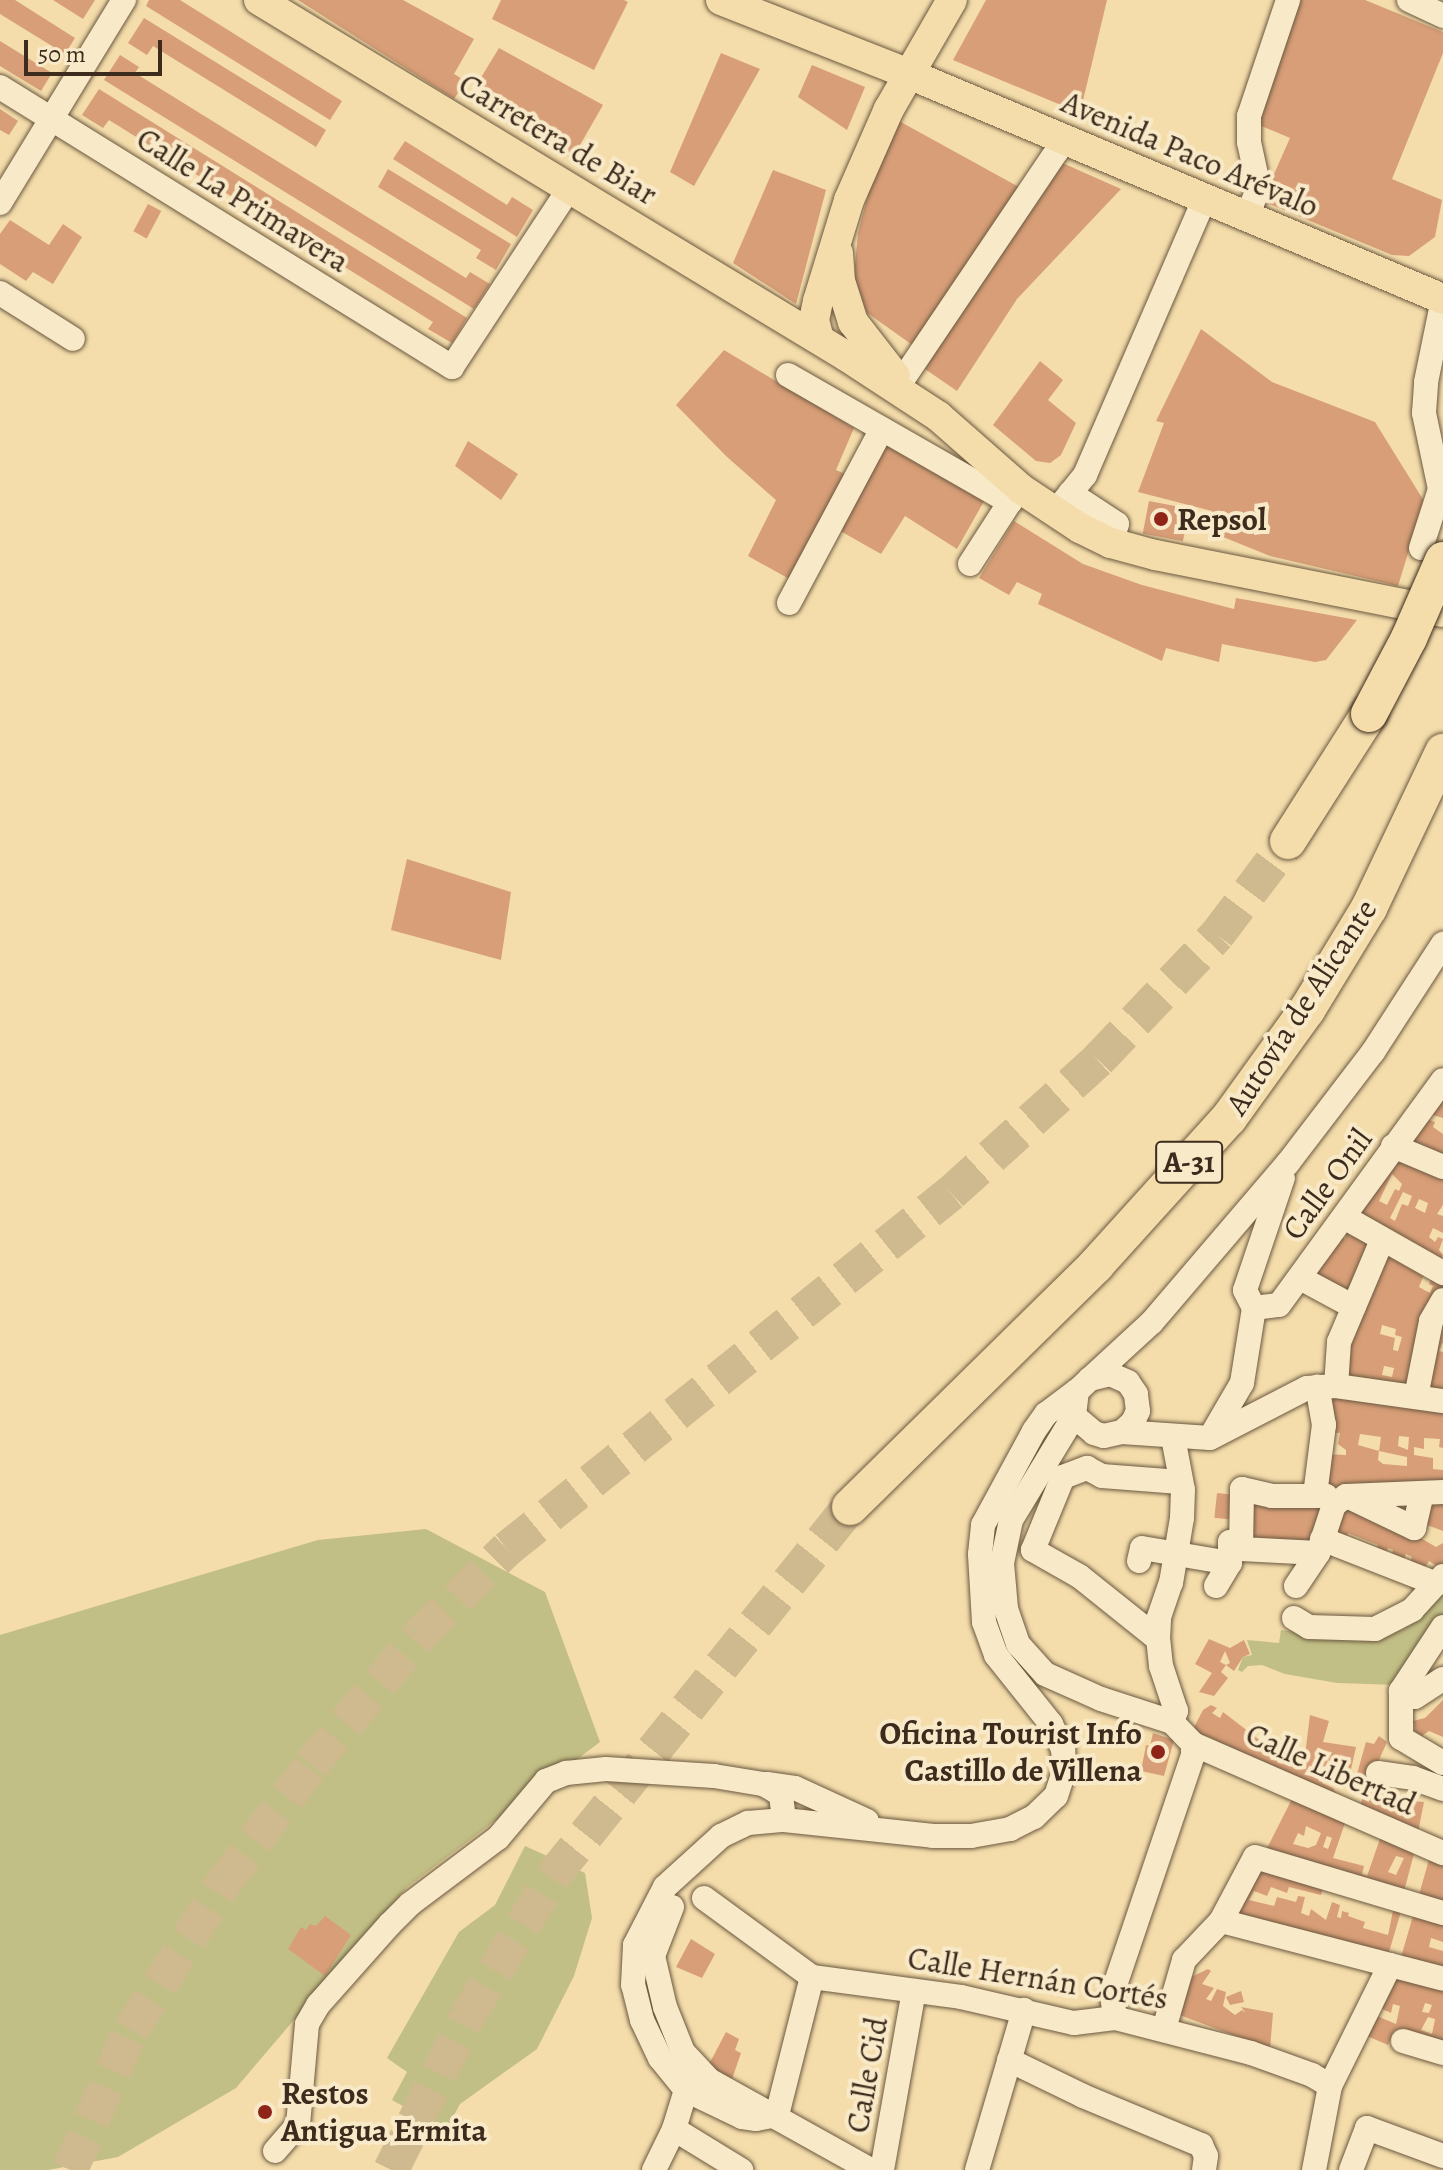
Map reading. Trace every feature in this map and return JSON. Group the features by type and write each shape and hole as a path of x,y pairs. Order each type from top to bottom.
{"highway":[{"path":"1288,841 1369,714 1409,638 1432,554"},
{"name":"Autovía de Alicante","path":"850,1507 1096,1265 1229,1118 1307,1010 1369,908 1443,752"}],"main road":[{"name":"Carretera de Biar","path":"259,0 819,339 938,416"},
{"name":"Avenida Paco Arévalo","path":"721,0 909,74 1443,299"},
{"path":"819,339 839,332 832,303 839,239 859,175 909,74 952,0"},
{"path":"832,303 901,382 1016,495 1063,503 1111,543 1155,555 1443,612"},
{"path":"782,319 798,317 832,303"}],"street":[{"path":"0,203 124,0"},
{"path":"1246,217 1259,188 1249,142 1249,116 1288,0"},
{"path":"1409,0 1443,16"},
{"name":"Calle La Primavera","path":"0,87 452,367 569,189"},
{"path":"901,382 1057,151 1061,139"},
{"path":"1063,503 1085,475 1204,200"},
{"path":"0,293 73,339"},
{"path":"1432,554 1440,489 1424,413 1426,382 1443,299"},
{"path":"788,375 882,429 1016,495 970,564"},
{"path":"789,603 882,429"},
{"path":"1172,1722 1143,1725 1101,1699 1045,1674 1018,1644 1006,1609 1002,1563 1011,1520 1045,1468 1078,1400 1152,1322 1288,1163 1373,1052 1443,944"},
{"name":"Calle Onil","path":"1254,1308 1279,1305 1393,1146 1432,1116 1443,1080"},
{"path":"1393,1146 1443,1167"},
{"path":"1210,1438 1242,1383 1254,1308 1245,1290 1250,1267 1288,1163"},
{"path":"1344,1217 1443,1273"},
{"path":"1296,1586 1320,1546 1332,1499 1324,1425 1327,1386 1339,1342 1382,1240"},
{"path":"1300,1278 1354,1307"},
{"path":"1416,1397 1431,1321 1443,1300"},
{"path":"1045,1468 1070,1449 1113,1434 1133,1422 1135,1363 1152,1322"},
{"path":"777,2115 756,2119 742,2117 686,2090 660,2058 642,2020 633,1985 635,1945 665,1887 721,1836 748,1823 784,1820 971,1836 1010,1829 1034,1817 1056,1796 1074,1773 1051,1724 996,1655 984,1622 979,1584 983,1525 1046,1414 1078,1400 1110,1374 1128,1382 1136,1401 1173,1437 1183,1490 1177,1554 1159,1617 1161,1666 1176,1711 1172,1722"},
{"path":"1078,1400 1086,1429 1113,1434 1210,1438 1307,1388 1327,1386 1443,1401"},
{"path":"1158,1639 1079,1576 1033,1550 1063,1477 1087,1468 1102,1476 1180,1482"},
{"path":"1216,1586 1235,1556 1242,1489 1272,1496 1332,1499 1432,1493"},
{"path":"1332,1499 1414,1528 1432,1493"},
{"path":"1139,1561 1142,1548 1177,1554 1235,1556 1320,1546 1440,1580 1412,1610 1375,1629 1309,1627 1294,1618"},
{"path":"1443,1627 1401,1691 1404,1715 1401,1738 1443,1763"},
{"path":"1401,1691 1415,1697 1427,1693 1443,1679"},
{"path":"1115,2018 1112,1994 1193,1749 1172,1722"},
{"name":"Calle Libertad","path":"1193,1749 1443,1853"},
{"path":"275,2151 298,2125 307,2024 332,1985 410,1904 498,1838 546,1781 566,1773 606,1769 714,1776 795,1788 887,1831"},
{"path":"1378,1773 1413,1778 1443,1789"},
{"path":"763,1784 781,1795 784,1820"},
{"path":"703,1852 663,1921 653,1956 665,2007 683,2052 709,2080 777,2115 871,2170"},
{"path":"1164,2029 1184,1960 1221,1921 1255,1857 1443,1913"},
{"name":"Calle Hernán Cortés","path":"704,1898 812,1977 1024,2010 1074,2023 1115,2018 1294,2067 1330,2086"},
{"path":"1221,1921 1443,1979"},
{"path":"1314,2170 1330,2086 1390,1965"},
{"path":"777,2115 812,1977"},
{"name":"Calle Cid","path":"882,2170 914,1991"},
{"path":"977,2170 1024,2010"},
{"path":"1403,2041 1443,2053"},
{"path":"1009,2060 1083,2096 1201,2145 1206,2156 1204,2170"},
{"path":"654,2170 674,2129 686,2090"},
{"path":"1351,2170 1367,2128 1440,2148"},
{"path":"674,2129 741,2170"}],"shaded area":[{"path":"426,1529 545,1592 600,1742 407,1887 236,2088 118,2157 48,2170 0,2170 0,1635 318,1540"},
{"path":"1443,1591 1443,1618 1398,1685 1337,1683 1285,1674 1262,1665 1248,1666 1242,1672 1238,1670 1243,1657 1252,1655 1247,1640 1279,1643 1281,1630 1360,1640 1402,1630"},
{"path":"525,1846 585,1873 592,1918 574,1976 537,2049 460,2104 446,2130 392,2100 407,2072 387,2058 459,1932 495,1905"}],"building":[{"path":"0,0 15,0 75,38 65,54 0,14"},
{"path":"53,0 95,0 83,19"},
{"path":"149,0 180,0 342,101 330,120 146,6"},
{"path":"298,0 403,0 474,39 454,74 466,81 454,99"},
{"path":"501,0 628,2 594,70 492,19"},
{"path":"986,0 1107,0 1080,113 953,60"},
{"path":"1301,0 1365,0 1443,32 1443,53 1392,179 1442,200 1435,237 1409,256 1392,255 1262,201 1290,138 1252,122"},
{"path":"144,18 326,130 316,147 153,46 147,55 128,43"},
{"path":"0,41 52,73 41,91 0,66"},
{"path":"499,48 603,105 572,159 471,94"},
{"path":"721,53 760,69 694,186 670,172"},
{"path":"120,55 139,67 135,73 466,278 470,272 490,284 474,309 104,80"},
{"path":"812,65 865,87 847,130 798,97"},
{"path":"99,89 467,318 452,343 428,329 433,322 109,120 103,128 82,115"},
{"path":"0,109 18,121 9,135 0,130"},
{"path":"899,121 1019,187 918,349 866,312 854,276 858,233 870,187"},
{"path":"405,141 507,205 512,197 533,210 517,237 393,159"},
{"path":"1058,161 1121,189 1017,299 957,391 925,369 1034,194"},
{"path":"388,169 511,244 496,270 476,258 481,250 378,187"},
{"path":"773,170 826,190 796,304 733,263"},
{"path":"148,204 161,211 147,238 133,231"},
{"path":"10,220 49,245 63,224 82,237 53,284 33,272 26,281 0,264 0,234"},
{"path":"1201,329 1272,382 1375,422 1424,501 1398,586 1270,556 1206,530 1212,511 1138,492 1164,423 1156,421"},
{"path":"724,350 854,428 836,470 852,477 793,581 748,556 776,500 726,456 676,405"},
{"path":"1040,361 1063,380 1048,400 1076,423 1061,455 1050,463 1036,461 993,425"},
{"path":"885,438 987,496 957,549 905,516 881,554 835,528"},
{"path":"468,441 518,474 501,500 455,466"},
{"path":"1149,501 1189,509 1183,541 1143,533"},
{"path":"1014,521 1083,564 1142,585 1234,609 1236,598 1357,620 1326,660 1315,662 1222,644 1219,662 1166,648 1162,661 1038,604 1042,594 1017,582 1009,595 979,578"},
{"path":"407,859 511,892 501,960 391,930"},
{"path":"1443,1093 1443,1118 1430,1114"},
{"path":"1421,1117 1435,1122 1433,1127 1443,1134 1443,1163 1403,1147"},
{"path":"1395,1150 1443,1171 1443,1205 1437,1214 1443,1216 1443,1233 1433,1228 1429,1237 1435,1242 1438,1237 1443,1239 1439,1250 1443,1255 1437,1268 1357,1222 1366,1196","holes":["1392,1174 1402,1184 1399,1191 1395,1189 1387,1205 1379,1201","1403,1192 1412,1196 1408,1206 1402,1204 1395,1221 1390,1218","1419,1199 1428,1203 1425,1213 1415,1208"]},
{"path":"1337,1234 1345,1239 1347,1234 1372,1244 1346,1298 1305,1277"},
{"path":"1386,1251 1426,1270 1419,1287 1430,1293 1433,1274 1443,1278 1443,1290 1414,1394 1340,1376 1349,1337","holes":["1382,1325 1396,1329 1395,1335 1402,1337 1398,1351 1393,1350 1395,1338 1380,1334","1384,1366 1394,1368 1392,1377 1382,1375"]},
{"path":"1443,1310 1443,1342 1439,1351 1443,1352 1443,1397 1420,1393"},
{"path":"1327,1394 1443,1410 1443,1448 1439,1447 1440,1439 1424,1438 1424,1449 1414,1447 1414,1455 1433,1458 1433,1469 1443,1470 1443,1488 1320,1486 1324,1454 1346,1455 1346,1450 1338,1444 1340,1433 1326,1432","holes":["1360,1434 1381,1437 1379,1451 1358,1445","1399,1436 1409,1437 1408,1450 1398,1446","1379,1451 1407,1457 1407,1466 1383,1464 1378,1460"]},
{"path":"1217,1493 1236,1495 1233,1520 1214,1518"},
{"path":"1426,1497 1443,1497 1443,1531 1419,1522"},
{"path":"1252,1500 1326,1508 1314,1549 1248,1544"},
{"path":"1342,1505 1402,1527 1436,1547 1443,1543 1443,1570 1429,1561 1423,1571 1408,1567 1412,1557 1406,1554 1402,1565 1390,1560 1393,1550 1388,1548 1384,1558 1374,1553 1378,1545 1348,1533 1346,1543 1331,1539"},
{"path":"1209,1639 1230,1648 1244,1640 1250,1654 1243,1657 1234,1671 1226,1665 1221,1672 1228,1678 1214,1696 1199,1692 1212,1673 1195,1664","holes":["1225,1651 1230,1663 1220,1662"]},
{"path":"1443,1700 1443,1737 1429,1731 1422,1736 1416,1734 1413,1721 1425,1718"},
{"path":"1211,1705 1217,1708 1212,1713 1220,1718 1223,1712 1266,1745 1284,1746 1287,1752 1284,1756 1295,1761 1296,1752 1305,1755 1310,1715 1329,1721 1323,1742 1356,1747 1350,1774 1353,1778 1345,1788 1325,1775 1322,1783 1333,1788 1339,1798 1190,1735 1203,1710"},
{"name":"Oficina Tourist Info Castillo de Villena","path":"1153,1733 1174,1740 1164,1776 1141,1771 1146,1745 1150,1746"},
{"path":"1379,1736 1387,1742 1375,1769 1362,1786 1355,1781 1366,1742 1374,1744"},
{"path":"1383,1778 1393,1780 1388,1801 1410,1806 1412,1801 1424,1802 1417,1837 1359,1808 1364,1795 1369,1796 1371,1788 1379,1790"},
{"path":"1293,1797 1346,1820 1333,1858 1364,1866 1362,1874 1367,1876 1381,1836 1415,1850 1402,1899 1263,1856","holes":["1306,1826 1321,1833 1316,1845 1308,1848 1293,1844 1298,1833 1304,1836","1327,1836 1332,1838 1328,1849 1323,1847","1396,1856 1404,1858 1396,1875 1388,1872"]},
{"path":"1430,1856 1443,1861 1443,1908 1417,1902"},
{"path":"1256,1867 1324,1886 1321,1895 1289,1887 1287,1893 1271,1887 1267,1896 1254,1891 1249,1900 1274,1906 1277,1897 1296,1902 1298,1896 1305,1897 1301,1913 1309,1916 1311,1909 1326,1920 1332,1902 1340,1905 1337,1917 1341,1918 1342,1911 1349,1913 1348,1916 1365,1922 1363,1928 1388,1935 1394,1906 1402,1908 1387,1959 1230,1920"},
{"path":"1415,1909 1443,1917 1443,1942 1431,1938 1429,1947 1443,1951 1443,1975 1399,1964"},
{"path":"325,1916 351,1935 325,1976 288,1949 301,1927 306,1930 310,1924 316,1926"},
{"path":"691,1939 715,1954 702,1978 676,1967"},
{"path":"1208,1969 1211,1971 1202,1984 1214,1988 1206,1999 1211,2001 1217,1989 1226,1992 1223,2006 1235,2015 1242,2010 1246,2013 1241,2007 1273,2013 1270,2049 1177,2014 1187,1979"},
{"path":"1391,1971 1443,1985 1443,2049 1393,2034 1388,2045 1360,2033","holes":["1425,2003 1432,2005 1429,2013 1422,2012","1393,2004 1400,2006 1396,2024 1377,2016 1380,2008 1391,2013","1428,2017 1435,2019 1432,2034 1421,2030"]},
{"path":"1241,1991 1244,2002 1230,2005 1226,1997"},
{"path":"726,2032 739,2039 735,2050 741,2053 731,2082 706,2070"}],"tunnel":[{"path":"70,2170 131,2030 223,1884 311,1765 419,1636 507,1549 951,1193 1098,1060 1217,935 1288,841"},
{"path":"391,2170 467,2017 552,1877 850,1507"}],"place":[{"name":"Repsol","path":"1161,519"},
{"name":"Oficina Tourist Info Castillo de Villena","path":"1158,1752"},
{"name":"Restos Antigua Ermita","path":"265,2112"}]}
